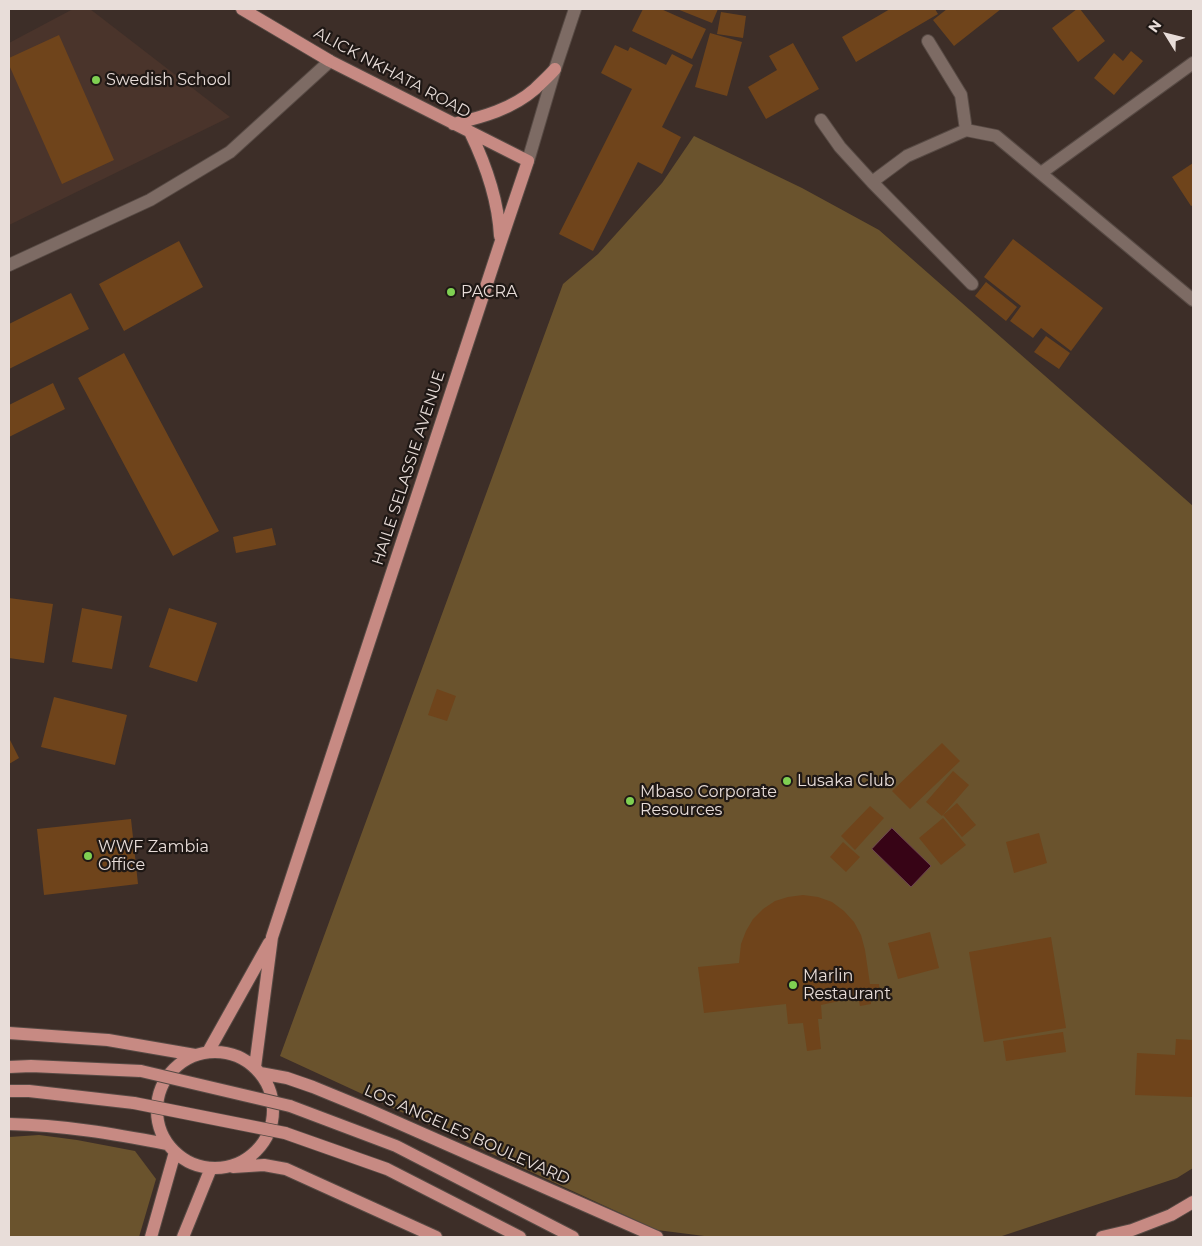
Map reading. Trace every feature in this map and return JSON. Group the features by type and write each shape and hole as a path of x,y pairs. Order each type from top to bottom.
{"main road":[{"name":"ALICK NKHATA ROAD","path":"242,9 330,61 528,161"},
{"path":"453,124 482,117 510,106 534,90 555,69"},
{"path":"470,132 492,189 499,225 500,244"},
{"name":"HAILE SELASSIE AVENUE","path":"208,1052 272,937 528,161"},
{"name":"HAILE SELASSIE AVENUE","path":"257,1070 272,937"},
{"path":"9,1033 108,1040 195,1055"},
{"path":"215,1168 230,1166 249,1157 257,1150 268,1133 272,1123 273,1112 266,1082 257,1070 248,1062 233,1055 208,1052 195,1055 183,1061 165,1081 160,1093 157,1119 161,1132 171,1148 181,1158 195,1165 215,1168 264,1165 286,1169 436,1237"},
{"path":"9,1067 31,1066 141,1071 290,1106 396,1146 573,1237"},
{"name":"LOS ANGELES BOULEVARD","path":"257,1070 321,1090 657,1237"},
{"path":"9,1091 29,1091 134,1104 285,1133 387,1169 520,1237"},
{"path":"9,1124 32,1124 100,1131 171,1148"},
{"path":"151,1237 171,1148"},
{"path":"184,1237 215,1168"},
{"path":"1102,1237 1127,1234 1171,1216 1193,1202"}],"street":[{"name":"HAILE SELASSIE AVENUE","path":"528,161 575,9"},
{"path":"928,41 961,94 966,130"},
{"path":"9,265 150,200 230,152 330,61"},
{"path":"1041,173 1193,63"},
{"path":"821,120 840,147 872,182 972,284"},
{"path":"872,182 907,156 966,130 996,136 1193,300"}],"shaded area":[{"name":"Swedish School","path":"73,9 90,9 230,117 9,225 9,43"},
{"name":"Lusaka Club","path":"694,136 802,188 879,230 1193,506 1193,1168 1177,1178 999,1237 712,1237 657,1230 280,1056 563,284 598,254 662,183"},
{"path":"892,828 931,866 911,887 872,849"},
{"path":"39,1135 135,1151 156,1179 139,1237 9,1237 9,1137"}],"building":[{"path":"643,9 661,9 706,29 692,59 632,31"},
{"path":"677,9 718,9 712,23"},
{"path":"890,9 935,9 938,14 856,62 842,37"},
{"path":"947,9 1001,9 954,46 933,20"},
{"path":"1077,9 1080,9 1105,41 1078,62 1052,28"},
{"path":"721,12 746,16 743,38 717,34"},
{"path":"710,33 742,42 727,96 695,87"},
{"name":"Swedish School","path":"59,35 114,160 62,184 9,65 9,58"},
{"path":"793,43 819,89 766,119 748,87 777,70 769,56"},
{"path":"615,45 628,51 630,47 666,65 672,54 693,65 662,127 681,137 662,174 638,162 593,251 559,234 632,89 601,73"},
{"path":"1131,51 1143,61 1114,95 1094,78 1114,53 1123,61"},
{"path":"1193,163 1193,205 1191,206 1172,177"},
{"path":"1013,239 1103,308 1071,351 1041,328 1033,338 1010,321 1021,306 984,277"},
{"path":"179,241 203,287 124,331 99,284"},
{"path":"986,282 1017,307 1006,321 975,296"},
{"path":"71,293 89,329 9,369 9,324"},
{"path":"1046,336 1070,353 1059,369 1034,352"},
{"path":"124,353 219,531 173,556 78,378"},
{"path":"53,383 65,409 9,437 9,405"},
{"path":"272,528 276,545 236,553 233,537"},
{"path":"9,598 53,604 44,663 9,658"},
{"path":"82,608 122,616 112,669 72,662"},
{"path":"169,608 217,623 197,682 149,667"},
{"path":"437,689 456,696 447,721 428,715"},
{"path":"54,697 127,715 115,765 41,747"},
{"path":"9,738 19,758 9,764"},
{"path":"942,743 960,761 910,809 892,791"},
{"path":"953,771 969,785 942,816 926,802"},
{"path":"957,803 976,825 962,837 943,815"},
{"path":"870,806 884,818 855,850 841,836"},
{"path":"943,818 966,845 941,865 919,838"},
{"name":"WWF Zambia Office","path":"131,819 138,884 44,895 37,829"},
{"path":"1039,833 1047,863 1014,873 1006,842"},
{"path":"843,842 860,857 846,872 830,857"},
{"path":"803,895 818,897 832,902 854,922 861,935 865,950 870,984 879,984 880,994 870,995 871,1004 860,1006 858,997 821,1005 822,1019 818,1019 821,1049 807,1051 803,1023 788,1024 786,1004 704,1013 698,967 739,963 741,944 753,919 775,901"},
{"path":"930,932 939,968 898,979 888,943"},
{"path":"1051,937 1066,1028 984,1042 969,952"},
{"path":"1063,1032 1066,1052 1006,1061 1003,1041"},
{"path":"1176,1039 1193,1040 1193,1097 1135,1095 1137,1053 1175,1055"}],"place":[{"name":"Swedish School","path":"96,80"},
{"name":"PACRA","path":"451,292"},
{"name":"Lusaka Club","path":"787,781"},
{"name":"Mbaso Corporate Resources","path":"630,801"},
{"name":"WWF Zambia Office","path":"88,856"},
{"name":"Marlin Restaurant","path":"793,985"}]}
